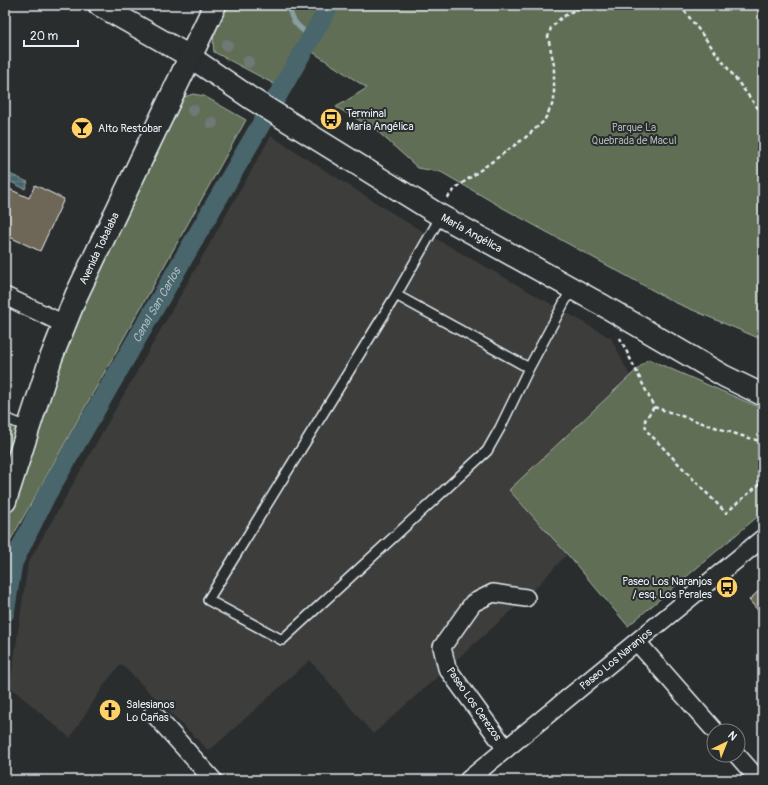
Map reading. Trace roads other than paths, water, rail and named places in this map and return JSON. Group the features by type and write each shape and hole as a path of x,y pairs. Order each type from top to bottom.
{"main road":[{"name":"Avenida Tobalaba","path":"5,502 64,324 89,265 215,5"}],"street":[{"name":"María Angélica","path":"99,5 189,56 252,99 438,214 572,288 724,376 763,395"},
{"path":"5,296 64,324"},
{"name":"Paseo Los Naranjos","path":"476,778 506,749 763,538"},
{"name":"Paseo Los Cerezos","path":"506,749 447,668 442,647 472,603 493,593 526,598"},
{"path":"637,642 708,723"},
{"path":"153,713 213,780"},
{"path":"744,763 759,780"}],"lane":[{"path":"438,214 396,295 208,600 282,640 487,451 572,288"},
{"path":"396,295 529,368"},
{"path":"5,418 20,424"}],"water":[{"path":"5,172 28,182 25,189 5,179"}],"waterway":[{"path":"290,5 293,20 311,37"},
{"name":"Canal San Carlos","path":"5,613 13,563 46,496 330,5"}],"place":[{"name":"Terminal María Angélica","path":"331,119"},
{"name":"Alto Restobar","path":"82,128"},
{"name":"Paseo Los Naranjos / esq. Los Perales","path":"727,587"},
{"name":"Salesianos Lo Cañas","path":"110,710"}],"park label":[{"name":"Parque La Quebrada de Macul","path":"634,133"}]}
